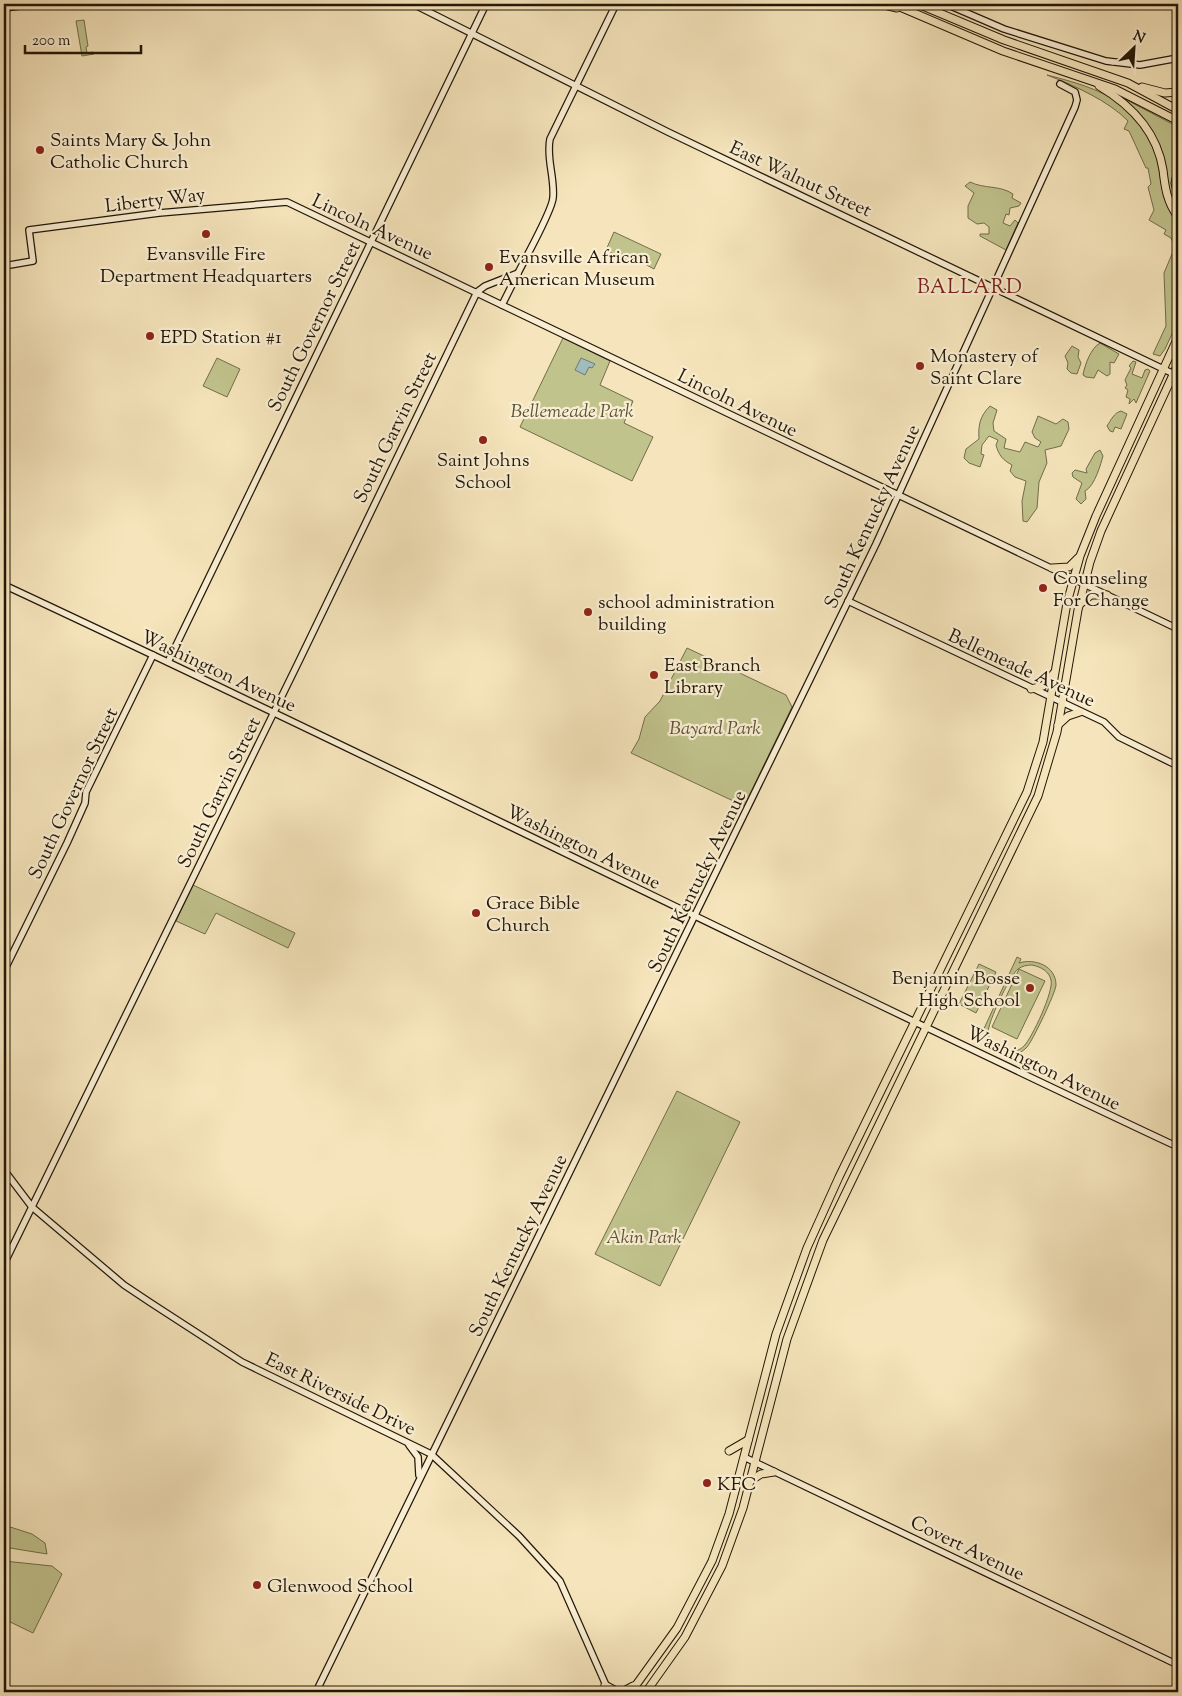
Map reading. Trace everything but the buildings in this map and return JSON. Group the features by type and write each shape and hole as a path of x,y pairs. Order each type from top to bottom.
{"highway":[{"path":"880,4 912,12"},
{"path":"893,4 1003,50 1126,93 1178,121"},
{"path":"920,4 1004,40 1128,83 1165,93 1178,92"},
{"path":"1078,76 1124,103 1149,131 1160,157 1166,194 1171,207 1178,217"},
{"path":"1128,83 1178,110"},
{"path":"1178,170 1175,183 1178,195"},
{"path":"631,1692 678,1628 703,1580 724,1528 771,1352 797,1275 820,1219 1032,778 1043,742 1073,578 1080,556 1096,516 1178,337"},
{"path":"646,1692 679,1648 710,1593 729,1548 750,1482 781,1360 800,1298 829,1226 1038,796 1050,759 1058,725 1083,583 1102,531 1176,375 1178,364"},
{"path":"1052,568 1069,567 1080,556"},
{"path":"1078,609 1083,600 1091,594 1107,595"},
{"path":"1031,689 1046,684 1056,671"},
{"path":"1058,725 1068,716 1080,712"},
{"path":"989,870 997,868 1000,871 1000,876"},
{"path":"861,1133 864,1141 871,1138"},
{"path":"729,1451 748,1440"},
{"path":"750,1482 761,1474 774,1472"},
{"path":"622,1692 643,1677"},
{"path":"607,1689 618,1692"}],"street":[{"path":"4,8 35,4"},
{"name":"East Walnut Street","path":"413,4 576,86 1176,375"},
{"name":"South Governor Street","path":"168,662 486,4"},
{"path":"502,305 553,200 549,144 616,4"},
{"path":"946,4 1004,28 1098,59 1132,65 1178,58"},
{"name":"South Kentucky Avenue","path":"316,1692 899,496 1076,107 1075,92 1060,84"},
{"name":"Lincoln Avenue","path":"284,201 1178,629"},
{"name":"Liberty Way","path":"4,266 33,261 29,230 159,213 284,201"},
{"path":"477,292 485,286 518,272"},
{"name":"South Garvin Street","path":"4,1264 477,292"},
{"name":"Washington Avenue","path":"4,585 274,712 695,917 1178,1147"},
{"name":"Bellemeade Avenue","path":"848,601 1104,722 1119,737 1178,766"},
{"name":"South Governor Street","path":"4,970 67,843 85,803 86,792 153,655"},
{"name":"East Riverside Drive","path":"4,1170 32,1207 124,1285 242,1362 431,1454 520,1536 560,1581 607,1689"},
{"path":"397,1437 416,1453 420,1466 419,1480"},
{"name":"Covert Avenue","path":"744,1458 1178,1665"}],"green space":[{"path":"84,20 88,46 86,47 87,53 93,52 94,54 82,56 76,21"},
{"path":"1047,75 1085,86 1118,102 1131,113 1152,144 1159,165 1166,201 1178,221 1178,321 1160,356 1153,354 1166,326 1164,273 1175,247 1171,238 1164,234 1166,230 1149,220 1154,210 1148,187 1151,184 1148,168 1146,168 1129,131 1124,129 1128,121 1111,107 1090,94"},
{"path":"1125,99 1178,127 1178,163 1175,169 1174,181 1178,212 1170,196 1160,151 1154,136 1143,119"},
{"path":"970,182 1008,191 1013,194 1012,198 1021,203 1019,206 1010,208 1009,215 1006,214 1003,223 1010,226 1015,220 1018,223 1006,250 980,236 980,234 989,234 989,227 984,223 977,224 968,218 968,206 974,193 965,186"},
{"path":"614,232 661,254 654,269 632,257 629,262 606,250"},
{"name":"Bellemeade Park","path":"563,338 610,361 600,385 633,401 624,423 653,437 632,481 520,427"},
{"path":"1100,343 1119,354 1114,363 1110,362 1110,374 1107,376 1098,370 1094,378 1086,377 1083,375 1087,361 1091,352"},
{"path":"1072,346 1079,350 1078,357 1081,363 1077,374 1071,373 1067,369 1068,363 1065,356"},
{"path":"217,358 240,369 227,397 203,386"},
{"path":"1133,361 1136,362 1132,374 1142,378 1145,370 1148,369 1150,371 1136,403 1134,399 1129,404 1130,399 1126,397 1128,390 1125,388 1127,385 1125,380 1131,368 1129,366"},
{"path":"990,406 997,410 993,423 994,431 1006,439 1004,448 1020,452 1025,442 1038,447 1041,442 1035,438 1032,432 1038,416 1056,424 1063,419 1068,422 1069,429 1061,446 1045,450 1047,463 1039,482 1037,508 1027,522 1023,521 1022,501 1026,481 1015,477 1010,471 1012,465 1000,455 996,445 998,440 989,436 982,445 981,454 984,455 980,467 969,463 964,458 966,449 979,439 980,421"},
{"path":"1121,411 1127,414 1121,429 1115,427 1113,432 1110,431 1107,426 1115,415"},
{"path":"1100,450 1103,456 1099,469 1095,480 1085,491 1086,499 1081,504 1076,499 1082,483 1073,477 1072,473 1075,470 1087,473 1086,469 1095,453"},
{"name":"Bayard Park","path":"687,648 786,695 792,707 744,806 631,753 639,739 645,717 660,701"},
{"path":"193,885 295,933 288,948 216,913 205,934 176,921"},
{"path":"1017,957 1021,959 1019,963 1038,963 1049,968 1055,978 1055,989 1030,1043 1025,1049 1012,1055 1006,1055 997,1051 982,1033","holes":["1023,966 1035,966 1046,972 1051,980 1049,994 1042,1014 1028,1041 1021,1049 1013,1052 1000,1050 990,1041 988,1029 993,1015 1006,987 1018,969"]},
{"path":"979,964 996,972 976,1013 959,1004"},
{"path":"1019,969 1045,981 1017,1039 992,1027"},
{"name":"Akin Park","path":"677,1091 740,1122 660,1286 595,1254"},
{"path":"4,1525 32,1534 45,1543 47,1554 4,1547"},
{"path":"4,1561 52,1566 62,1574 33,1633 4,1619"}],"water":[{"path":"581,358 595,364 592,368 589,367 585,375 575,370"}],"place":[{"name":"Saints Mary & John Catholic Church","path":"40,150"},
{"name":"Evansville Fire Department Headquarters","path":"206,234"},
{"name":"Evansville African American Museum","path":"489,267"},
{"name":"EPD Station #1","path":"150,336"},
{"name":"Monastery of Saint Clare","path":"920,366"},
{"name":"Saint Johns School","path":"483,440"},
{"name":"Counseling For Change","path":"1043,588"},
{"name":"school administration building","path":"588,612"},
{"name":"East Branch Library","path":"654,675"},
{"name":"Grace Bible Church","path":"476,913"},
{"name":"Benjamin Bosse High School","path":"1030,988"},
{"name":"KFC","path":"707,1483"},
{"name":"Glenwood School","path":"257,1585"}],"district":[{"name":"BALLARD","path":"970,286"}]}
